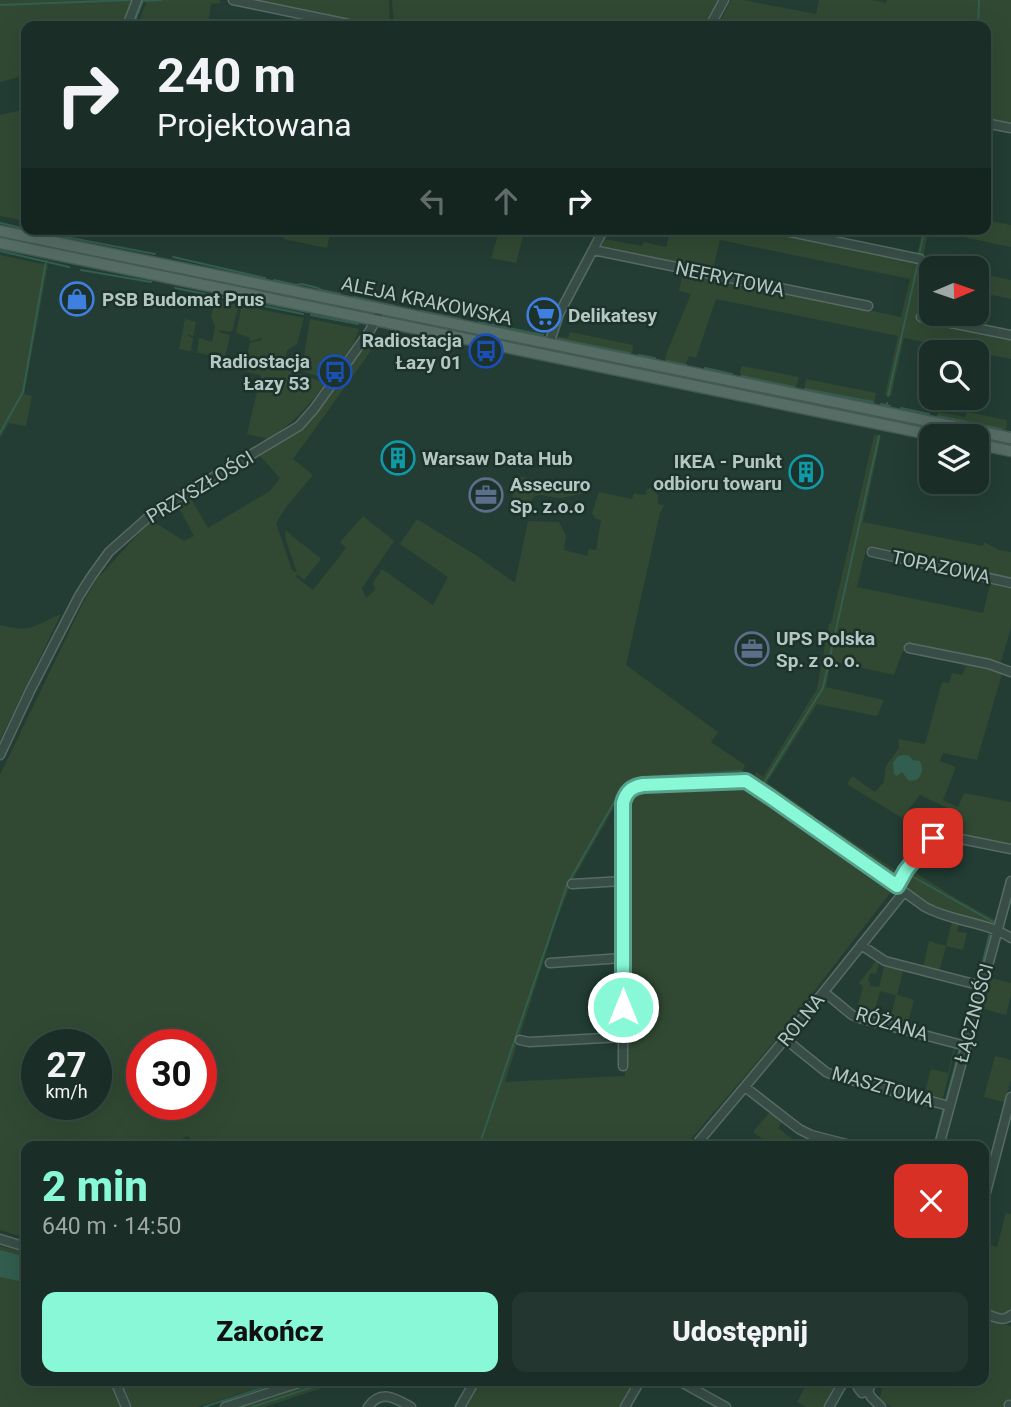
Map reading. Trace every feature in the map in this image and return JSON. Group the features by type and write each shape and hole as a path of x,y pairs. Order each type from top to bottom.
{"main road":[{"name":"ALEJA KRAKOWSKA","path":"0,231 1011,438"},
{"name":"ALEJA KRAKOWSKA","path":"0,243 919,432"},
{"path":"989,447 1011,451"}],"street":[{"path":"129,21 137,0"},
{"path":"233,0 334,21"},
{"path":"713,21 724,0"},
{"path":"991,124 1011,128"},
{"path":"42,240 44,235"},
{"path":"549,344 559,314 601,235"},
{"path":"805,235 919,259"},
{"name":"NEFRYTOWA","path":"593,250 868,306"},
{"name":"PRZYSZŁOŚCI","path":"0,755 79,596 109,552 153,513 299,426 332,385 376,321 380,309"},
{"path":"966,326 1011,335"},
{"name":"TOPAZOWA","path":"872,552 1011,583"},
{"path":"909,648 989,664 1011,672"},
{"path":"623,1066 623,803 631,788 643,785 746,781 925,907 997,930 1011,938"},
{"name":"ROLNA","path":"699,1141 861,945 901,889 919,853 935,836 1011,849"},
{"path":"572,884 623,881"},
{"name":"ŁĄCZNOŚCI","path":"940,1141 1011,882"},
{"path":"861,945 885,961 982,985"},
{"path":"550,963 623,958"},
{"name":"RÓŻANA","path":"824,992 859,1018 965,1046"},
{"path":"520,1040 529,1042 623,1037"},
{"name":"MASZTOWA","path":"785,1039 833,1075 949,1106"},
{"path":"745,1087 799,1129 834,1141"},
{"path":"989,1181 1011,1097"},
{"path":"0,1239 21,1245"},
{"path":"989,1314 1002,1320 1011,1315"},
{"path":"117,1386 126,1407"},
{"path":"225,1407 290,1386"},
{"path":"460,1407 472,1386"},
{"path":"625,1407 637,1386"},
{"path":"688,1386 726,1407"},
{"path":"829,1407 842,1386"},
{"path":"866,1386 871,1397 881,1407"},
{"path":"368,1407 375,1399 390,1396 411,1407"}],"shaded area":[{"path":"0,0 134,0 125,21 21,21 21,76 0,82"},
{"path":"147,0 220,0 220,3 211,4 209,21 139,21"},
{"path":"245,0 389,0 390,21 348,21"},
{"path":"392,0 719,0 708,21 394,21"},
{"path":"731,0 816,14 819,0 872,0 886,3 887,0 1011,0 1011,125 991,121 991,21 720,21"},
{"path":"21,110 21,220 0,216 0,115"},
{"path":"991,221 1011,225 1011,247 953,235 991,235"},
{"path":"284,235 330,235 327,248 283,239"},
{"path":"498,235 523,235 516,263 491,258"},
{"path":"669,235 792,235 919,261 919,326 947,326 1011,339 1011,359 989,355 989,340 919,341 904,338 891,396 885,395 898,336 716,299 696,358 689,356 685,366 666,362 667,352 691,294 679,291 683,272 901,317 910,279 720,240 712,272 603,250 602,247 605,239 642,246 644,242 666,247"},
{"path":"922,235 928,235 923,256 917,255"},
{"path":"0,255 48,265 24,394 32,396 26,426 9,423 0,438"},
{"path":"989,276 1011,280 1011,299 989,294"},
{"path":"215,300 239,305 232,331 219,332 230,335 225,357 238,360 241,363 240,371 213,362 214,356 179,349 185,319 196,322 193,337 189,334 188,336 193,338 191,351 197,352 199,338 212,342 215,327 211,316"},
{"path":"244,306 304,318 297,344 287,350 285,360 295,372 325,383 300,414 268,439 247,434 261,375 243,371 250,343 262,340 260,337 250,341 250,338 236,333"},
{"path":"310,319 359,329 353,344 327,380 298,369 292,363 303,363"},
{"path":"570,332 633,345 632,353 556,339 556,336 568,338"},
{"path":"374,336 381,337 293,459 313,475 276,523 292,570 297,573 285,530 321,559 304,580 297,574 296,577 313,590 346,548 340,542 363,516 394,541 362,588 366,598 375,590 373,583 382,569 433,605 448,577 400,544 417,519 515,583 528,521 559,522 566,536 564,550 587,556 589,549 596,550 601,520 595,518 592,513 599,492 632,499 634,493 644,495 647,489 651,488 658,495 658,504 664,505 626,665 718,732 711,742 745,765 740,779 638,782 632,783 623,792 572,881 556,922 505,1082 625,1076 626,802 633,794 749,787 894,888 784,1030 689,1141 194,1141 187,1136 182,1141 21,1141 21,1236 0,1230 0,775 97,579 151,520 184,541 194,536 177,504 190,497 208,528 270,491 280,478 259,455 300,431"},
{"path":"742,366 799,377 796,388 741,377"},
{"path":"806,379 876,393 874,404 804,390"},
{"path":"938,412 965,417 967,412 1007,420 1006,430 989,427 989,424 937,417"},
{"path":"874,435 881,436 863,522 983,546 984,542 999,550 1011,552 1011,580 866,549 857,587 983,613 991,581 1011,586 1011,628 1000,664 907,646 894,675 831,661 826,687 884,700 877,716 817,704 768,781 815,816 812,821 752,780 756,772 763,777 817,689 829,624"},
{"path":"517,476 585,490 581,494 563,498 536,496 528,513 510,510"},
{"path":"61,614 0,740 0,625 26,628"},
{"path":"957,660 1003,670 977,760 943,753 940,761 956,767 943,800 958,807 964,793 1011,802 1011,845 947,834 941,825 945,826 956,812 920,795 902,818 847,784 852,776 875,792 884,782 886,766 899,748 898,739 925,744 942,682 949,683 952,673 962,675 966,667 956,662"},
{"path":"904,755 920,761 922,772 916,780 908,780 902,772 897,776 894,774 893,763 898,756"},
{"path":"820,820 900,873 896,879 817,825"},
{"path":"910,869 995,920 994,922 987,924 930,907 903,888"},
{"path":"952,922 959,924 957,931 967,933 963,950 946,946"},
{"path":"929,941 946,946 939,972 923,967"},
{"path":"876,961 879,963 876,974 870,973 870,986 879,987 886,966 903,971 897,995 914,1000 907,1026 890,1022 896,995 880,991 873,1017 856,1012 863,987 859,983"},
{"path":"991,978 1011,983 1006,1015 983,1009"},
{"path":"954,1047 942,1101 924,1095 931,1069 948,1073"},
{"path":"995,1056 1011,1060 1011,1080 1005,1102 984,1097"},
{"path":"770,1112 783,1121 778,1128 795,1141 765,1141 753,1132"},
{"path":"1006,1213 1011,1214 1011,1310 1001,1317 989,1312 989,1245 997,1247"},
{"path":"0,1246 21,1252 21,1386 111,1386 121,1407 0,1407"},
{"path":"0,1250 21,1256 21,1282 0,1277"},
{"path":"989,1316 1011,1327 1011,1401 1007,1407 892,1407 879,1400 883,1386 989,1386"},
{"path":"123,1386 263,1386 198,1407 132,1407"},
{"path":"298,1386 328,1386 265,1407 234,1407"},
{"path":"475,1386 632,1386 619,1407 462,1407"},
{"path":"805,1386 835,1386 824,1407 806,1407 797,1402"}],"waterway":[{"path":"0,5 132,0"},
{"path":"135,21 143,1 161,0"},
{"path":"978,21 979,0"},
{"path":"0,223 21,228"},
{"path":"55,235 155,254"},
{"path":"919,255 924,235"},
{"path":"0,251 69,267"},
{"path":"173,257 265,278"},
{"path":"0,433 23,392 46,261"},
{"path":"888,396 918,263"},
{"path":"81,270 151,282"},
{"path":"274,280 340,294"},
{"path":"175,288 210,295"},
{"path":"217,296 238,301"},
{"path":"354,297 395,306"},
{"path":"245,302 303,314"},
{"path":"421,311 461,319"},
{"path":"311,315 358,324"},
{"path":"479,322 543,335"},
{"path":"559,339 629,353"},
{"path":"639,355 655,358"},
{"path":"667,361 686,365"},
{"path":"705,368 732,374"},
{"path":"742,376 794,387"},
{"path":"805,389 873,402"},
{"path":"881,404 890,406"},
{"path":"901,408 929,414"},
{"path":"938,416 1001,429"},
{"path":"763,784 823,688 879,436"},
{"path":"481,1141 567,885 625,783 634,778 740,771 747,774"},
{"path":"756,779 812,819"},
{"path":"820,825 898,876"},
{"path":"910,875 993,922"},
{"path":"693,1141 893,898"},
{"path":"978,981 990,933"},
{"path":"962,1040 976,988"},
{"path":"946,1100 960,1048"},
{"path":"956,1100 958,1091"},
{"path":"935,1141 944,1107"},
{"path":"947,1131 953,1112"},
{"path":"204,1407 268,1386"},
{"path":"252,1407 316,1386"}],"place":[{"name":"PSB Budomat Prus","path":"77,299"},
{"name":"Delikatesy","path":"544,315"},
{"name":"Radiostacja Łazy 01","path":"486,351"},
{"name":"Radiostacja Łazy 53","path":"335,372"},
{"name":"Warsaw Data Hub","path":"398,458"},
{"name":"IKEA - Punkt odbioru towaru","path":"806,472"},
{"name":"Assecuro Sp. z.o.o","path":"486,495"},
{"name":"UPS Polska Sp. z o. o.","path":"752,649"}],"route":[{"path":"623,1007 623,803 631,788 643,785 746,781 897,886 906,870 933,838"}]}
